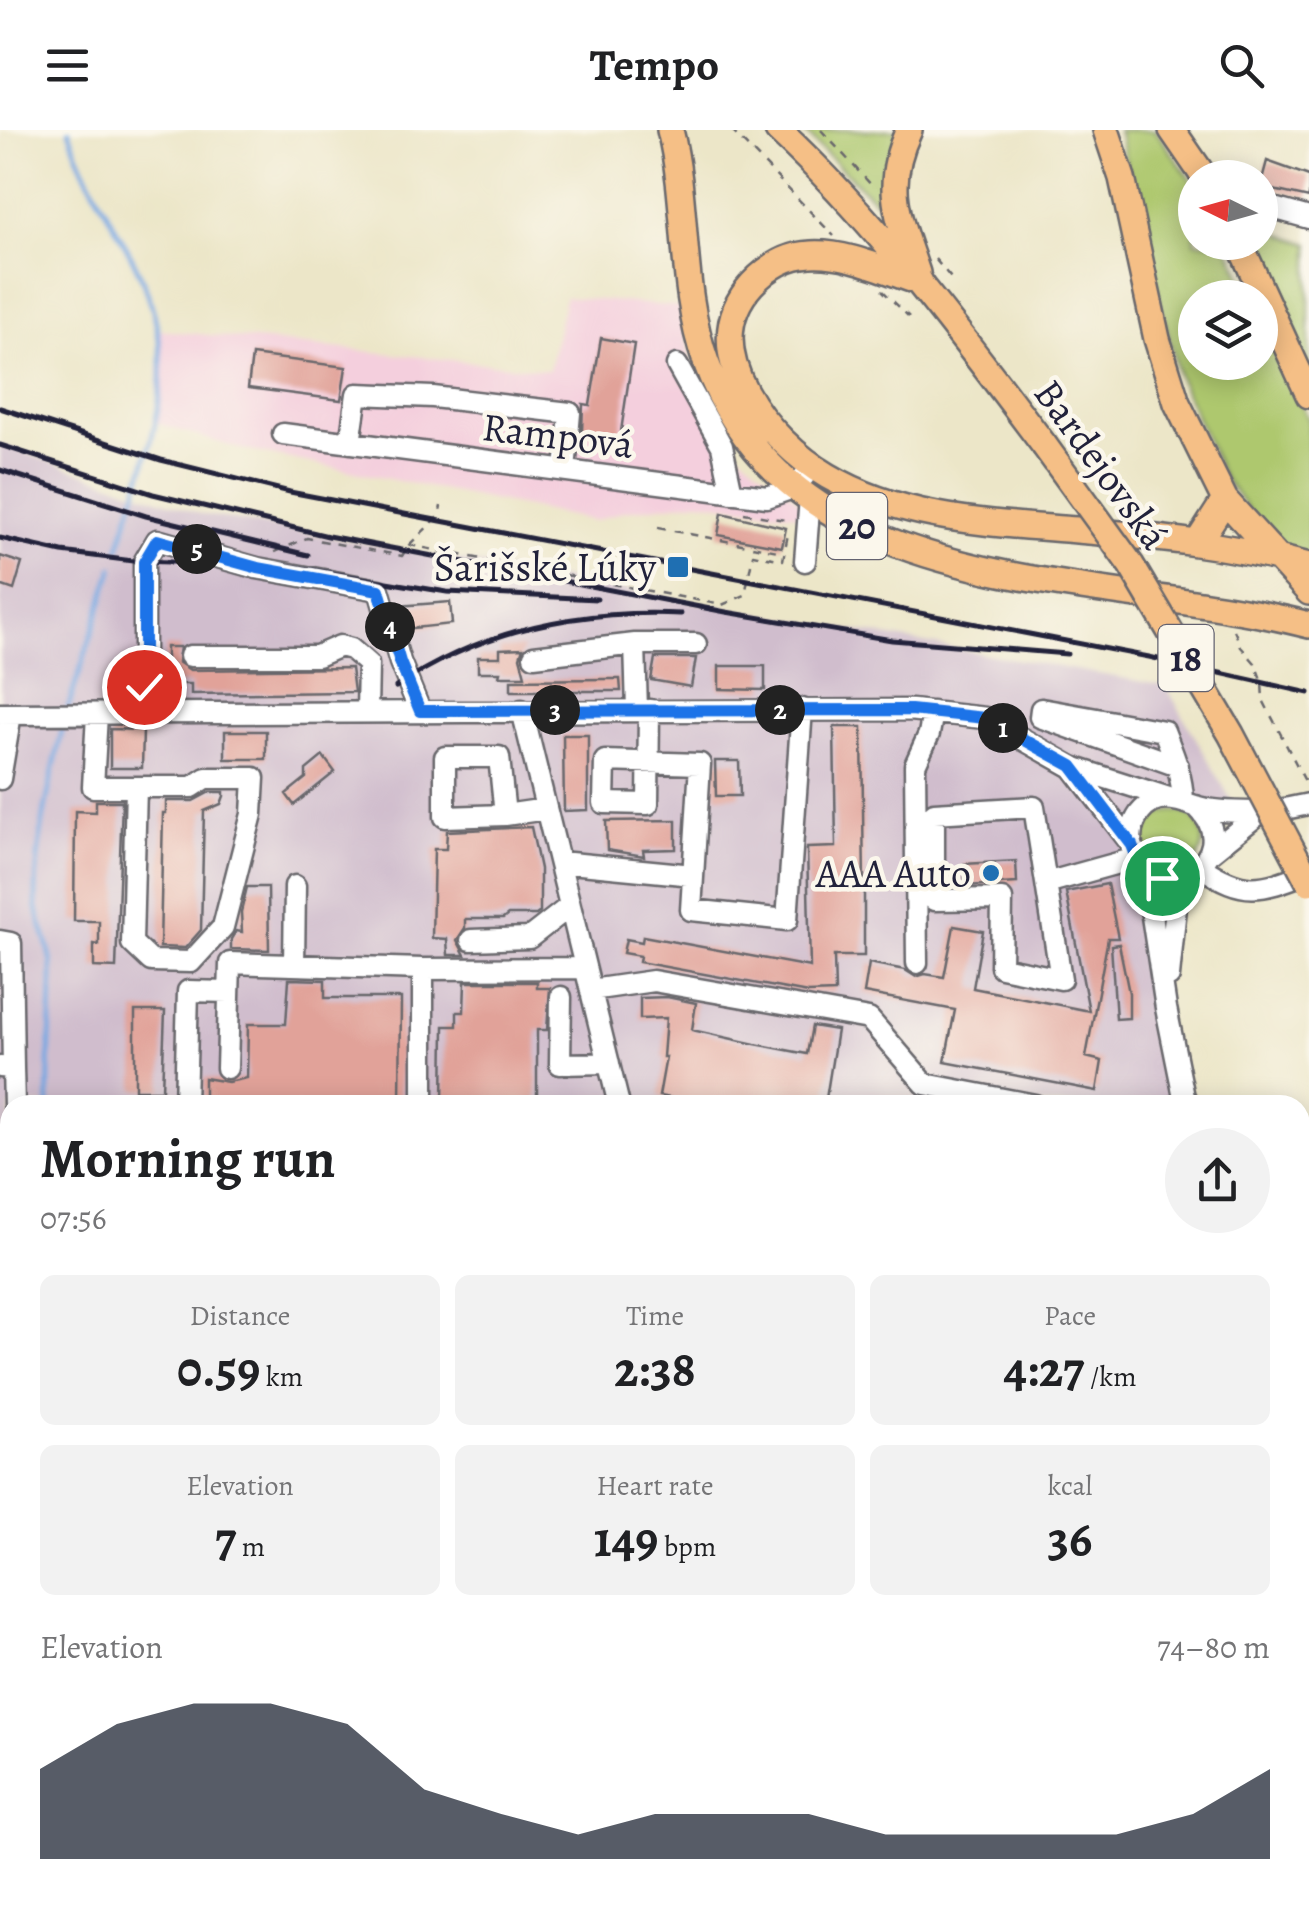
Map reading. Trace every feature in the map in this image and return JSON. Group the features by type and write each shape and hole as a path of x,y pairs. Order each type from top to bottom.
{"main road":[{"name":"20","path":"670,130 678,162 694,316 706,364 739,426 803,492 868,532 914,551 974,568 1104,591 1238,608 1309,624"},
{"name":"Bardejovská","path":"778,130 920,282 1131,565 1231,734 1309,882"},
{"path":"909,130 898,162 894,202 920,282"},
{"path":"1106,130 1122,178 1157,339 1176,403 1225,500 1309,592"},
{"path":"1172,130 1193,160"},
{"name":"20","path":"920,282 851,258 814,254 778,262 746,292 734,316 730,338 738,376 770,428 812,466 874,498 930,514 1198,542 1309,566"},
{"path":"1247,260 1309,395"},
{"path":"1198,542 1225,500"}],"street":[{"path":"1278,209 1309,218"},
{"path":"677,365 722,446 737,503"},
{"path":"350,443 357,394 433,397 570,412 565,471"},
{"name":"Rampová","path":"283,434 565,471 737,503 803,492"},
{"path":"805,561 803,492 812,466"},
{"path":"144,687 144,562 157,540 258,568 379,590 400,662 420,711"},
{"path":"635,644 648,762 700,764 692,910 787,920 802,710"},
{"path":"534,656 635,644 696,644"},
{"path":"190,656 317,656 340,646 351,649 368,664 367,712"},
{"path":"1178,766 1040,717 1041,709 1164,731 1178,766 1182,801 1210,828 1205,861"},
{"path":"522,710 617,1095"},
{"path":"917,963 915,765 930,734 933,712"},
{"path":"0,780 6,714 933,712 985,718 1072,766 1182,801 1260,813 1309,804"},
{"path":"96,714 93,787 136,787 192,787 206,778 254,778 252,814 223,927 191,962 151,961 132,943 136,787"},
{"path":"1072,766 1138,857 1162,878 1180,878 1260,813"},
{"path":"1182,801 1151,804 1133,827 1184,1095"},
{"path":"505,814 546,808"},
{"path":"1034,808 1046,883 1061,979 1001,968 1002,899 934,900 934,813 1034,808"},
{"path":"1046,883 1138,857"},
{"path":"1205,861 1225,883 1259,890 1309,872"},
{"path":"560,862 694,875"},
{"path":"1166,1008 1180,878"},
{"path":"294,965 295,886"},
{"path":"472,940 530,938 570,906"},
{"path":"0,941 12,943 6,1068 12,1095"},
{"path":"227,1068 230,963 422,969 585,968"},
{"path":"422,969 423,1095"},
{"path":"591,990 652,981 869,1018 925,1084 983,1095"},
{"path":"185,1095 188,990 229,992"},
{"path":"561,997 560,1064 609,1063"}],"path":[{"path":"731,130 844,246"},
{"path":"821,130 852,161"},
{"path":"409,545 722,604 744,595 753,554 783,560 790,522 737,503"},
{"path":"264,558 307,538 402,556 439,516 441,506"},
{"path":"658,528 784,552"},
{"path":"1238,608 1233,629 1241,647 1256,663 1263,700 1309,788"}],"shaded area":[{"path":"565,297 681,307 692,370 716,422 740,453 820,518 699,501 624,511 595,521 237,448 156,423 160,330 549,370"},
{"path":"0,444 201,514 1166,686 1242,819 1211,827 1170,796 1123,836 1164,887 1156,1017 1167,1069 1179,1095 0,1095"}],"green space":[{"path":"802,130 899,130 885,180 885,211"},
{"path":"1118,130 1155,130 1178,162 1178,260 1234,260 1244,280 1178,280 1178,374"},
{"path":"1278,233 1309,244 1309,393 1278,328 1278,280 1256,280 1246,260 1278,260"},
{"path":"1278,354 1309,420 1309,556 1277,548 1223,477 1180,380 1278,380"},
{"path":"1174,811 1195,819 1203,840 1195,861 1174,869 1153,861 1145,840 1153,819"}],"building":[{"path":"1278,165 1309,176 1309,198 1278,191"},
{"path":"601,338 634,344 620,438 582,432 583,404 590,405"},
{"path":"252,355 346,367 341,400 248,388"},
{"path":"722,513 786,528 782,547 718,535"},
{"path":"0,556 22,563 14,590 0,585"},
{"path":"450,602 452,624 405,629 398,606"},
{"path":"166,647 180,647 178,662 190,670 351,668 354,692 191,694 191,684 166,684"},
{"path":"523,648 520,657 525,676 478,672 478,657 500,657 500,649"},
{"path":"655,658 696,658 691,687 651,680"},
{"path":"719,666 765,666 765,690 719,689"},
{"path":"620,679 621,691 511,691 511,680"},
{"path":"834,727 862,727 864,888 864,956 834,956 835,992 808,993 639,962 640,956 623,953 626,939 642,942 643,936 810,967 807,848 836,847"},
{"path":"110,729 143,730 142,768 110,768"},
{"path":"225,731 266,731 266,759 225,759"},
{"path":"563,735 588,735 588,810 564,811"},
{"path":"323,756 335,772 294,805 286,794 306,778 306,770"},
{"path":"715,761 739,761 740,796 716,796"},
{"path":"210,792 224,792 224,796 221,804 204,811 201,930 185,948 160,947 166,801 193,801"},
{"path":"96,801 122,801 116,968 94,967 99,921 74,921 75,811 96,812"},
{"path":"676,820 676,849 643,850 644,856 607,850 606,821"},
{"path":"531,827 540,869 540,912 508,915 503,919 465,919 465,928 457,940 465,955 448,955 447,939 432,938 434,849 446,849 447,831"},
{"name":"AAA Auto","path":"1016,861 1017,883 965,886 964,864"},
{"path":"1107,884 1118,938 1108,938 1086,1057 1102,1061 1097,1091 945,1062 955,1010 864,993 869,963 905,970 916,977 944,977 954,926 983,931 973,988 1089,1011 1066,892"},
{"path":"247,887 268,887 269,950 231,949 236,931 242,932 241,912"},
{"path":"1119,944 1129,993 1129,1018 1116,1019 1111,945"},
{"path":"289,979 325,980 325,998 401,998 400,1095 204,1095 204,1078 228,1082 247,1078 248,1024 286,1024"},
{"path":"465,982 537,982 537,988 550,988 547,1030 537,1030 537,1095 443,1095 444,1026 457,1026 457,1012 464,1012"},
{"path":"667,997 696,1003 692,1030 807,1054 812,1026 837,1030 827,1095 659,1095 666,1057 666,1018 640,1019 640,998"},
{"path":"135,1011 165,1011 162,1090 135,1090"}],"waterway":[{"path":"69,130 90,180 133,260 150,299 159,336 159,404 119,548"},
{"path":"68,708 113,568"},
{"path":"49,1095 52,967 37,909 36,877 45,809 65,718"}],"railway":[{"path":"0,408 161,460 290,492 1149,657 1309,693"},
{"path":"0,445 153,494 328,536 892,640 1067,654"},
{"path":"0,470 146,516 308,555"},
{"path":"0,538 62,552 133,561 283,565 447,592 597,599"},
{"path":"396,687 462,650 532,627 605,615 681,614"}],"place":[{"name":"Šarišské Lúky","path":"678,567"},
{"name":"AAA Auto","path":"991,873"}],"route":[{"path":"144,687 144,562 157,540 258,568 379,590 400,662 420,711 911,710 985,718 1072,766 1132,845 1139,863 1162,878"}]}
